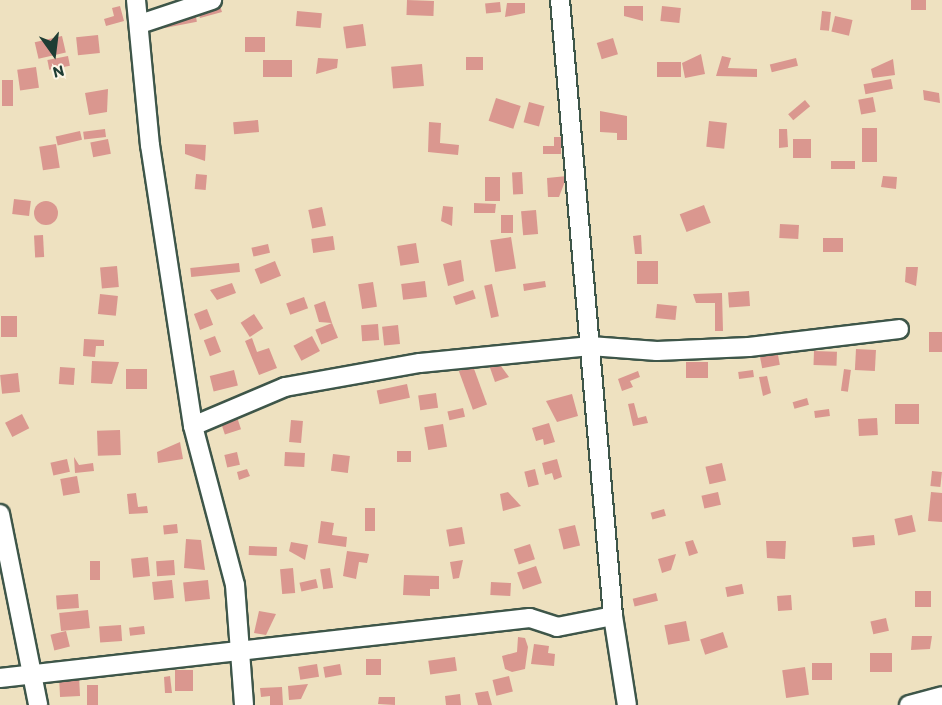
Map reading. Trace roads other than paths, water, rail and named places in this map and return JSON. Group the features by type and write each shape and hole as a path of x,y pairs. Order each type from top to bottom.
{"street":[{"path":"136,0 150,145 193,426 216,523 229,552 236,654 244,705"},
{"path":"140,24 212,0"},
{"path":"560,0 613,616 627,705"},
{"path":"193,426 285,387 420,363 590,345 657,351 749,347 899,329"},
{"path":"0,514 38,705"},
{"path":"0,678 236,654 530,618 557,627 613,616"},
{"path":"909,705 942,696"}]}
